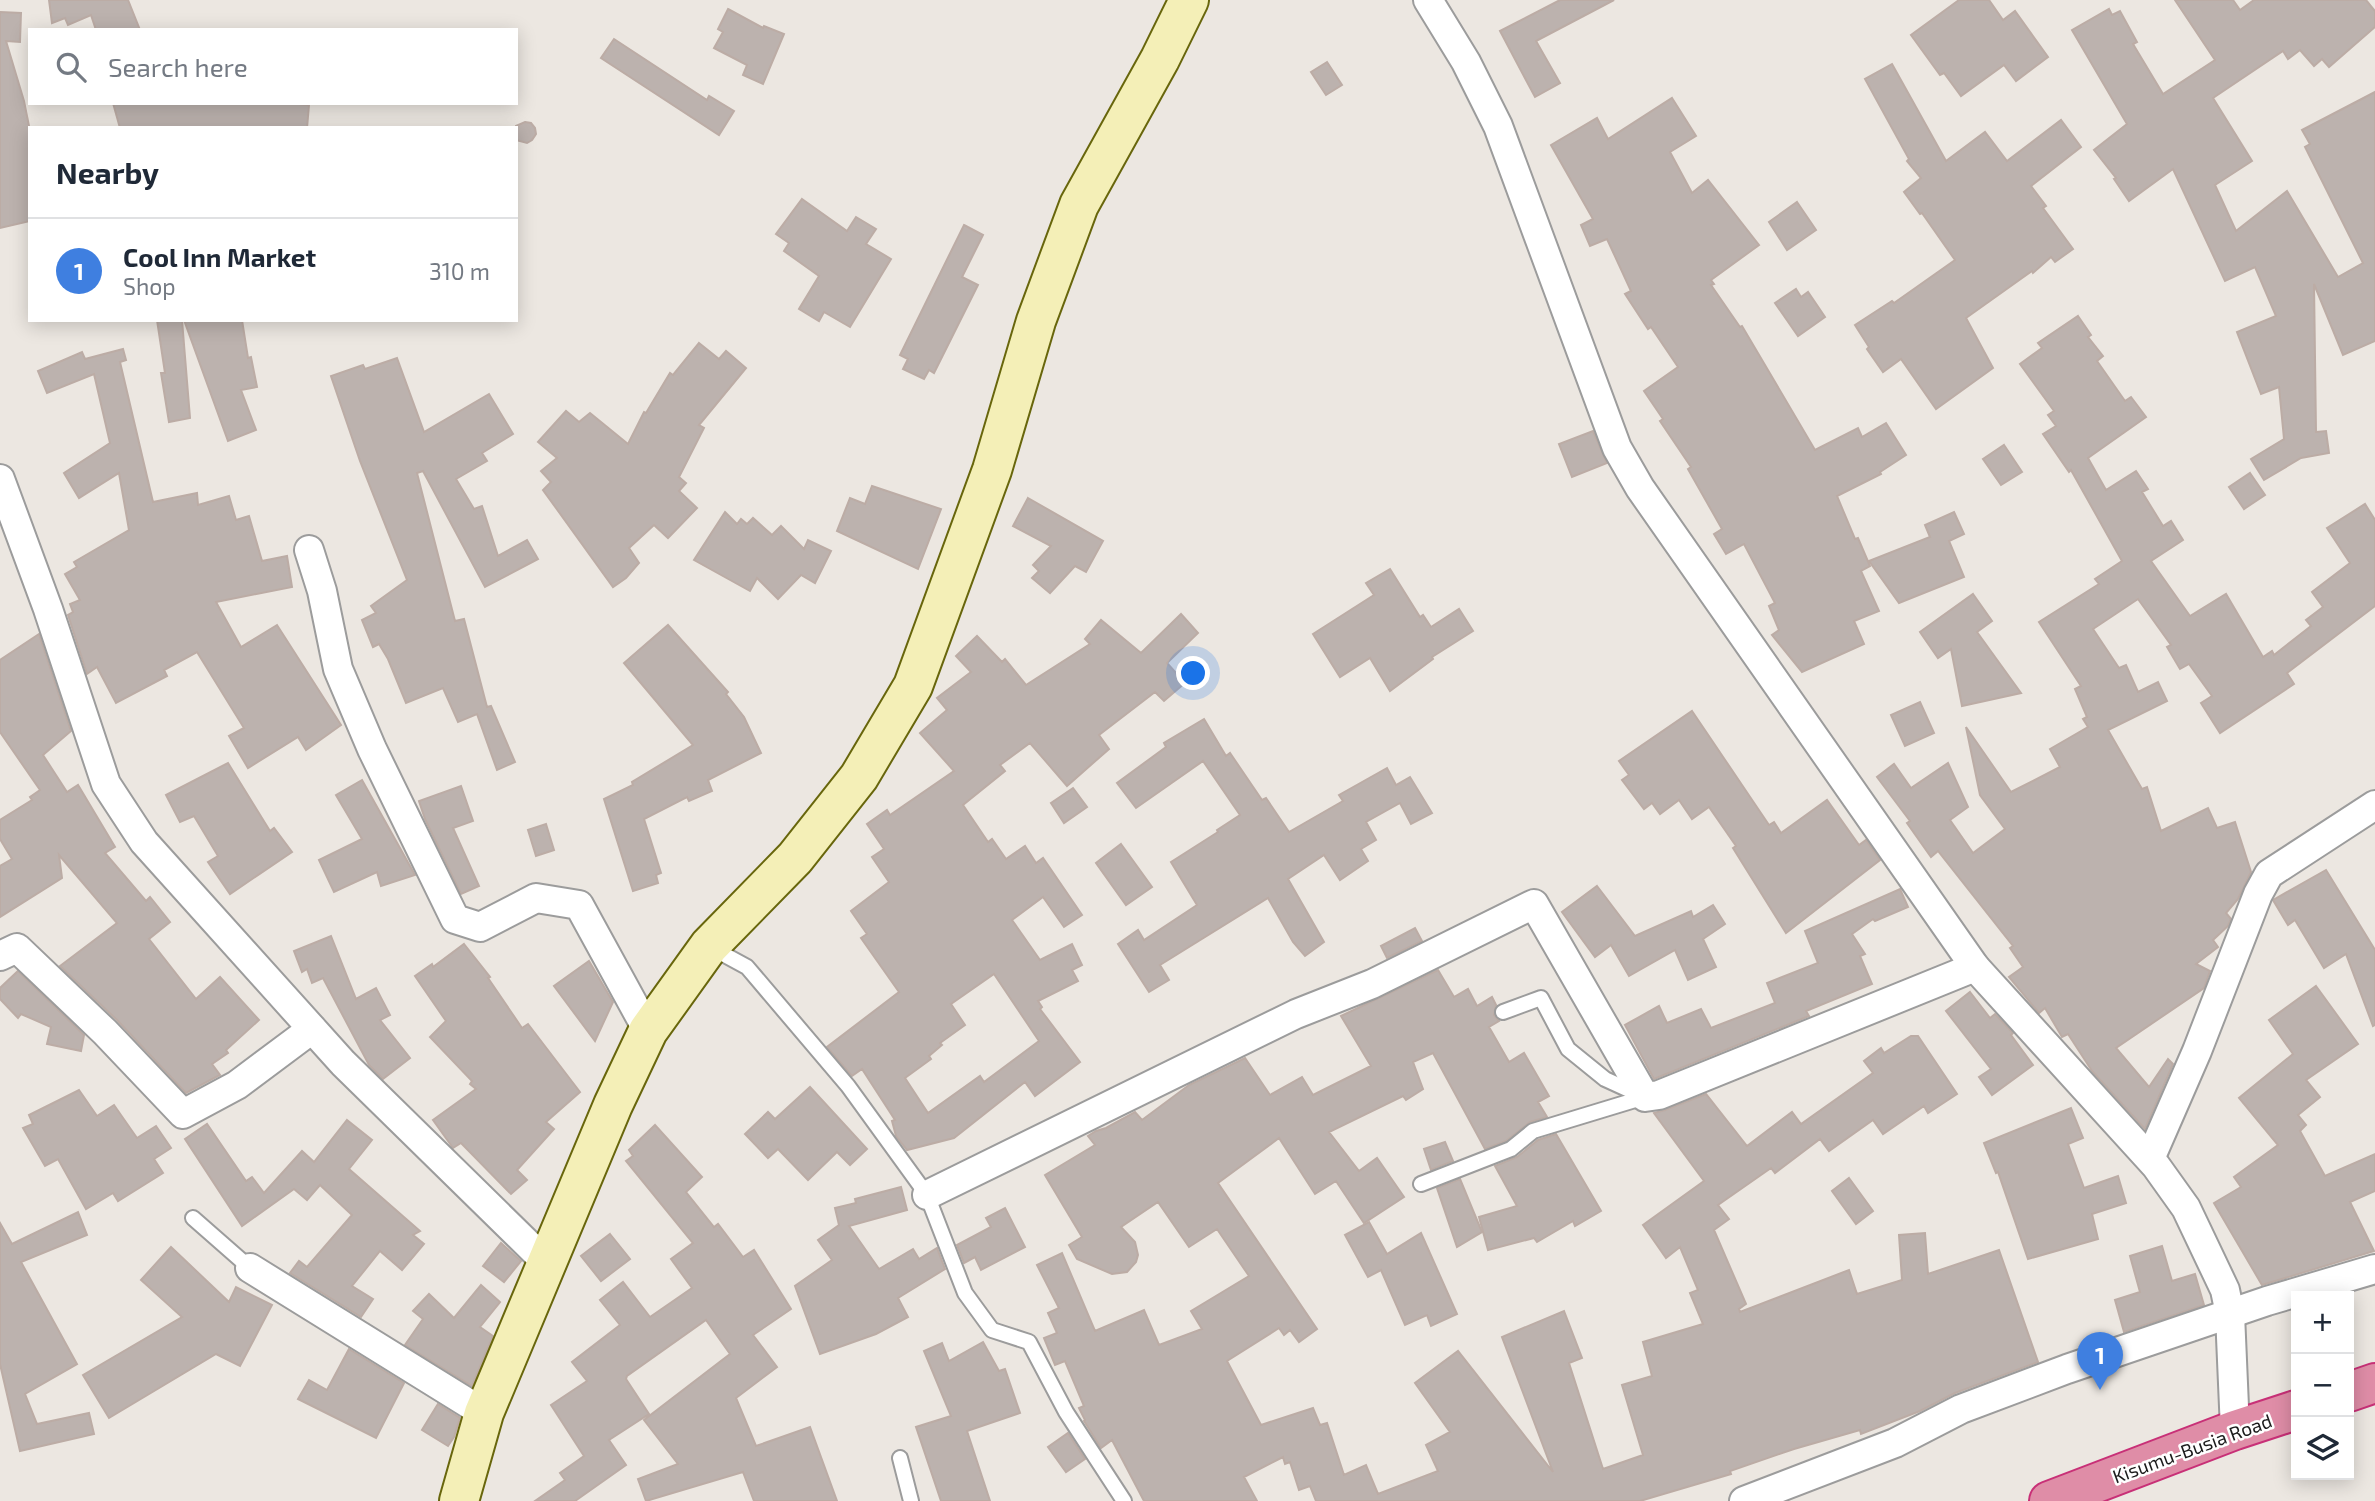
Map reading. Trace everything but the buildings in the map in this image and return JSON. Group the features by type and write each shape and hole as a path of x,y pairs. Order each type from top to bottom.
{"highway":[{"path":"2354,1390 2375,1383"},
{"name":"Kisumu-Busia Road","path":"2049,1501 2235,1430 2291,1412"}],"street":[{"path":"459,1501 484,1413 613,1105 648,1031 709,946 795,858 851,787 913,686 992,471 1036,321 1079,205 1160,60 1189,0"},
{"path":"1428,0 1466,62 1498,126 1612,436 1648,500 1975,967 2155,1166 2186,1208 2225,1290 2231,1314 2235,1430"},
{"path":"0,479 48,609 106,784 144,842 343,1063 547,1263"},
{"path":"309,550 322,591 338,669 372,749 455,919 480,927 536,898 579,905 648,1031"},
{"path":"2153,1152 2258,894 2269,874 2375,805"},
{"path":"927,1195 1296,1014 1373,984 1534,904 1645,1097 1659,1096 1975,967"},
{"path":"0,956 18,948 105,1032 183,1114 237,1085 312,1029"},
{"path":"250,1268 484,1413"},
{"path":"1744,1501 1895,1443 1961,1409 2067,1369 2375,1269"}],"lane":[{"path":"709,946 747,967 848,1086 927,1195 965,1293 992,1330 1029,1342 1066,1412 1124,1501"},
{"path":"1503,1012 1541,998 1568,1049 1605,1079 1645,1097"},
{"path":"1421,1184 1511,1149 1533,1131 1645,1097"},
{"path":"193,1218 250,1268"},
{"path":"900,1458 911,1501"}],"place":[{"name":"Cool Inn Market","path":"2100,1390"}]}
